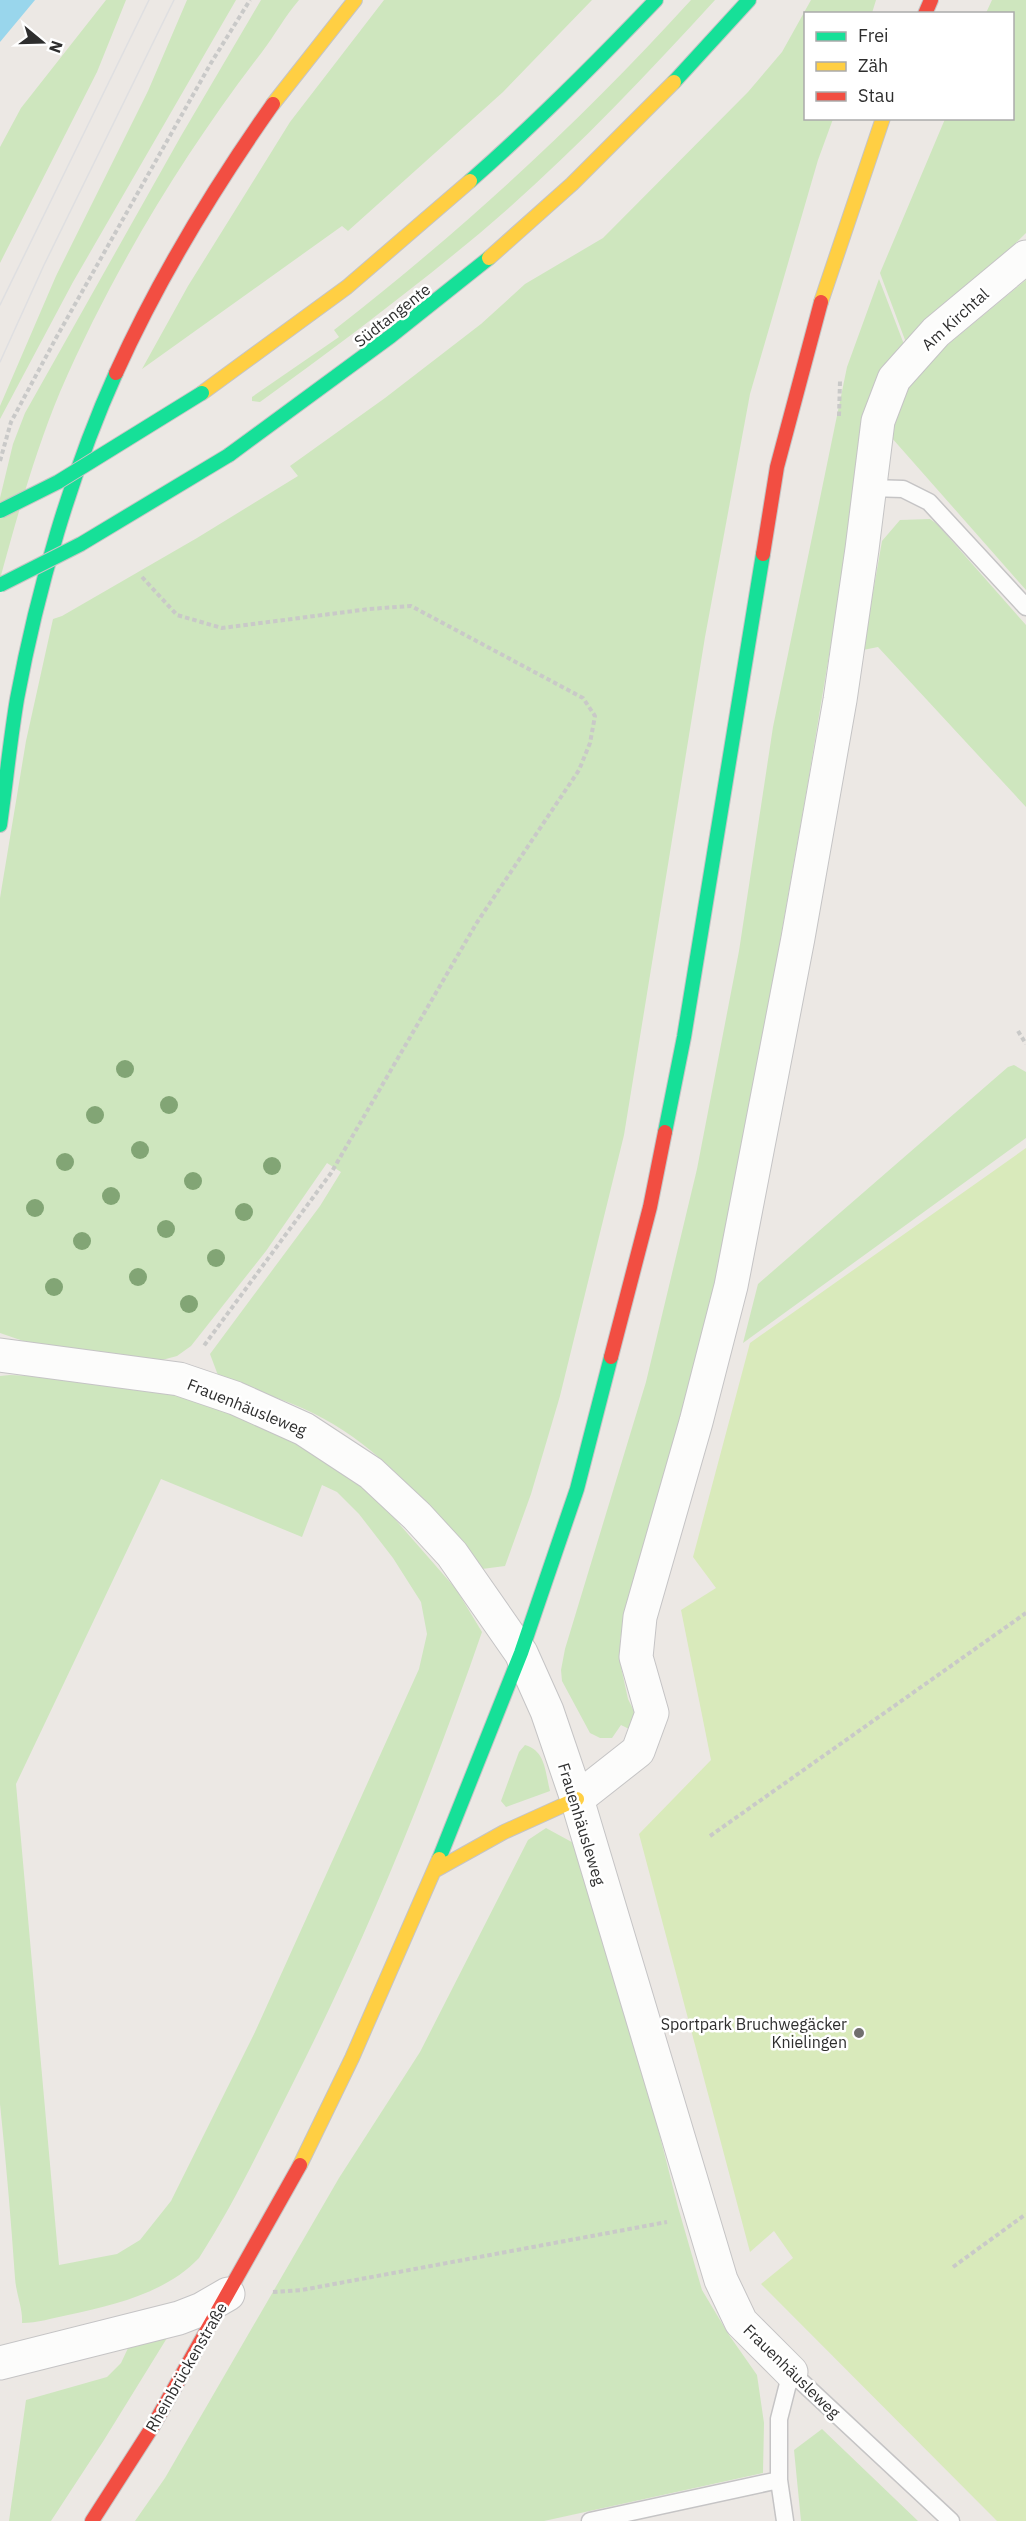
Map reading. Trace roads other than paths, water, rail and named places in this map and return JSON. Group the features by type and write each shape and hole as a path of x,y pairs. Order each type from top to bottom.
{"main road":[{"path":"0,825 20,681 53,546 100,408 148,310 200,215 288,85 327,32 355,0"},
{"path":"0,511 58,482 202,393 347,287 508,148 592,67 656,0"},
{"name":"Südtangente","path":"0,585 81,544 229,455 424,311 544,210 641,117 749,0"},
{"path":"228,2294 308,2147 352,2058 434,1871 521,1653 577,1489 650,1207 684,1037 777,467 814,322 882,120"},
{"path":"434,1871 502,1831 537,1814 577,1799"},
{"name":"Rheinbrückenstraße","path":"92,2521 153,2426 228,2294"}],"street":[{"name":"Am Kirchtal","path":"577,1799 639,1751 652,1713 636,1657 640,1617 696,1422 734,1274 788,995 840,700 878,421 894,379 936,332 1026,257"},
{"name":"Frauenhäusleweg","path":"0,1355 179,1379 235,1398 304,1429 371,1473 417,1516 452,1554 521,1653 547,1711 577,1799 598,1876 721,2280 741,2322 791,2372"},
{"name":"Rheinbrückenstraße","path":"0,2363 179,2318 202,2309 228,2294"}],"lane":[{"path":"870,488 903,489 929,502 1026,607"},
{"path":"785,2521 779,2480 779,2419 791,2372"},
{"name":"Frauenhäusleweg","path":"791,2372 951,2521"},
{"path":"590,2521 779,2480"}],"water":[{"path":"0,0 35,0 0,42"}],"tram line":[{"path":"0,305 149,0"},
{"path":"0,362 44,265 174,0"}],"place":[{"name":"Sportpark Bruchwegäcker Knielingen","path":"859,2033"}]}
